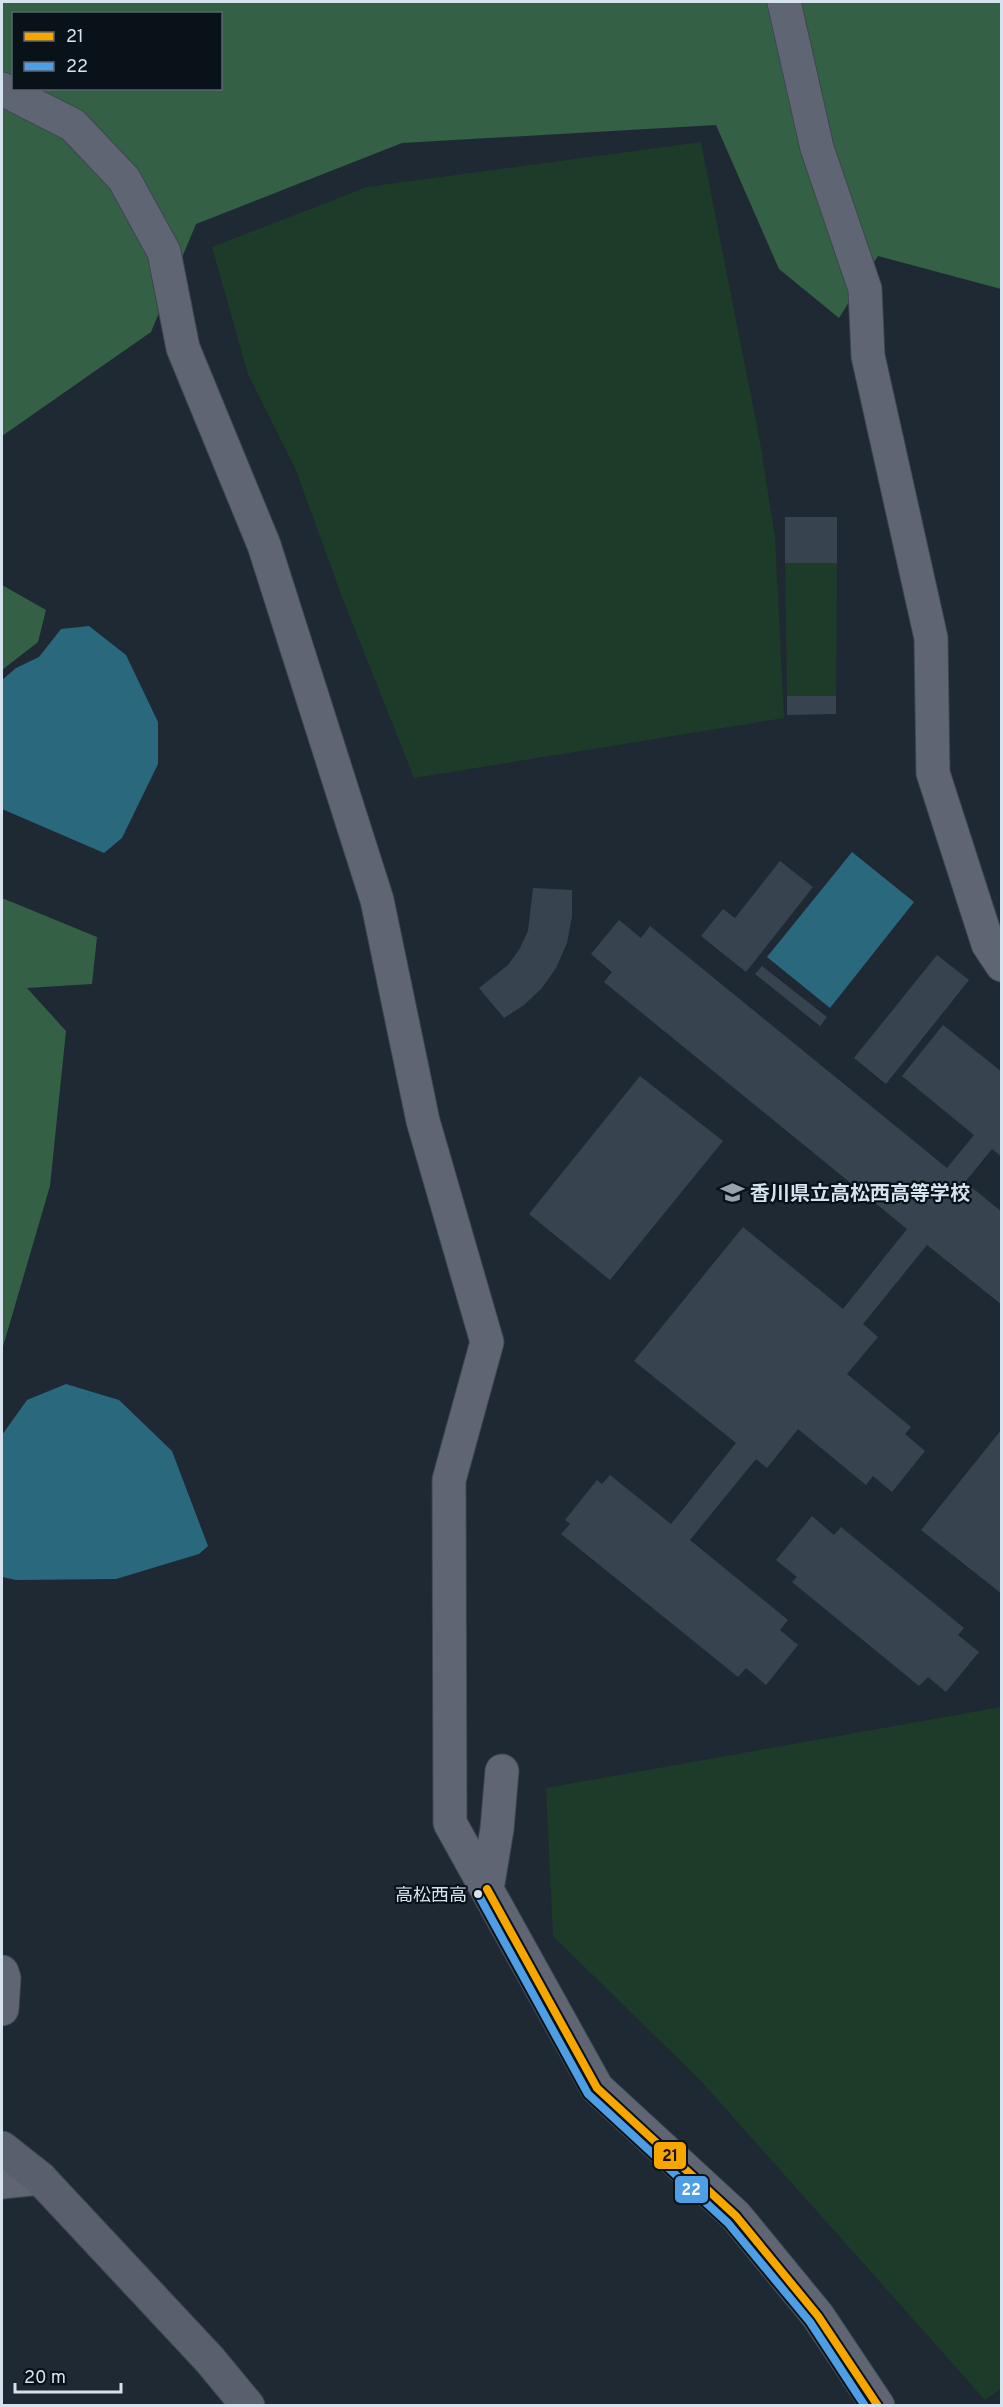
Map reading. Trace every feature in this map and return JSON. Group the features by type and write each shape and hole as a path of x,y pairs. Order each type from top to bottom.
{"street":[{"path":"784,2 817,148 865,289 868,356 931,638 933,773 988,944 1002,965"},
{"path":"2,89 73,125 124,179 164,252 183,348 264,545 377,900 423,1121 487,1342 449,1480 450,1823 597,2088 736,2216 818,2316 878,2406"},
{"path":"487,1889 497,1829 502,1771"},
{"path":"2,1972 4,1978 2,2009"},
{"path":"2,2148 40,2178 210,2361 248,2406"},
{"path":"2,2182 40,2178"}],"green space":[{"path":"2,2 1001,2 1001,289 878,256 839,318 779,269 716,125 402,143 196,224 151,332 2,436"},
{"path":"701,142 760,442 775,537 784,718 414,778 342,597 296,470 248,374 212,247 367,187"},
{"path":"785,563 837,563 836,696 787,696"},
{"path":"2,585 46,610 38,642 2,670"},
{"path":"2,898 97,937 92,984 27,988 66,1031 50,1186 2,1350"},
{"path":"1001,1707 1002,2388 985,2400 701,2081 553,1936 546,1788"}],"water":[{"path":"89,626 126,655 158,722 158,764 122,838 104,853 2,809 2,680 16,668 39,657 61,629"},
{"path":"852,852 914,902 830,1008 767,957"},
{"path":"66,1384 119,1400 172,1451 208,1546 199,1554 116,1579 16,1580 2,1577 2,1435 27,1400"}],"building":[{"path":"785,517 837,517 837,563 785,563"},
{"path":"787,696 836,696 836,714 787,715"},
{"path":"780,861 813,887 746,972 701,936 723,909 735,918"},
{"path":"533,888 572,890 572,916 567,943 556,968 542,988 524,1005 504,1018 479,988 508,965 519,950 528,931"},
{"path":"619,920 641,938 650,926 947,1168 974,1135 902,1076 943,1025 1002,1072 1002,1157 992,1149 965,1182 1002,1212 1002,1305 927,1245 863,1324 878,1337 847,1374 911,1427 905,1434 925,1451 892,1492 873,1476 866,1485 798,1429 767,1468 756,1459 690,1540 788,1620 780,1630 798,1645 766,1685 746,1668 738,1677 561,1534 570,1524 565,1520 597,1480 602,1484 610,1475 671,1524 736,1443 634,1361 743,1227 843,1309 907,1229 604,982 612,972 591,954"},
{"path":"937,955 969,980 886,1084 854,1058"},
{"path":"762,966 827,1017 820,1026 755,974"},
{"path":"640,1076 723,1141 610,1280 529,1214"},
{"path":"1002,1429 1002,1594 921,1530"},
{"path":"812,1516 834,1535 841,1527 964,1628 958,1635 979,1652 946,1692 928,1677 919,1686 792,1582 797,1577 776,1560"}],"transit line":[{"name":"21","path":"487,1889 597,2088 736,2216 818,2316 878,2406"},
{"name":"22","path":"478,1894 588,2094 728,2223 810,2322 865,2406"}],"place":[{"name":"香川県立高松西高等学校","path":"732,1193"},
{"name":"高松西高","path":"478,1894"}]}
